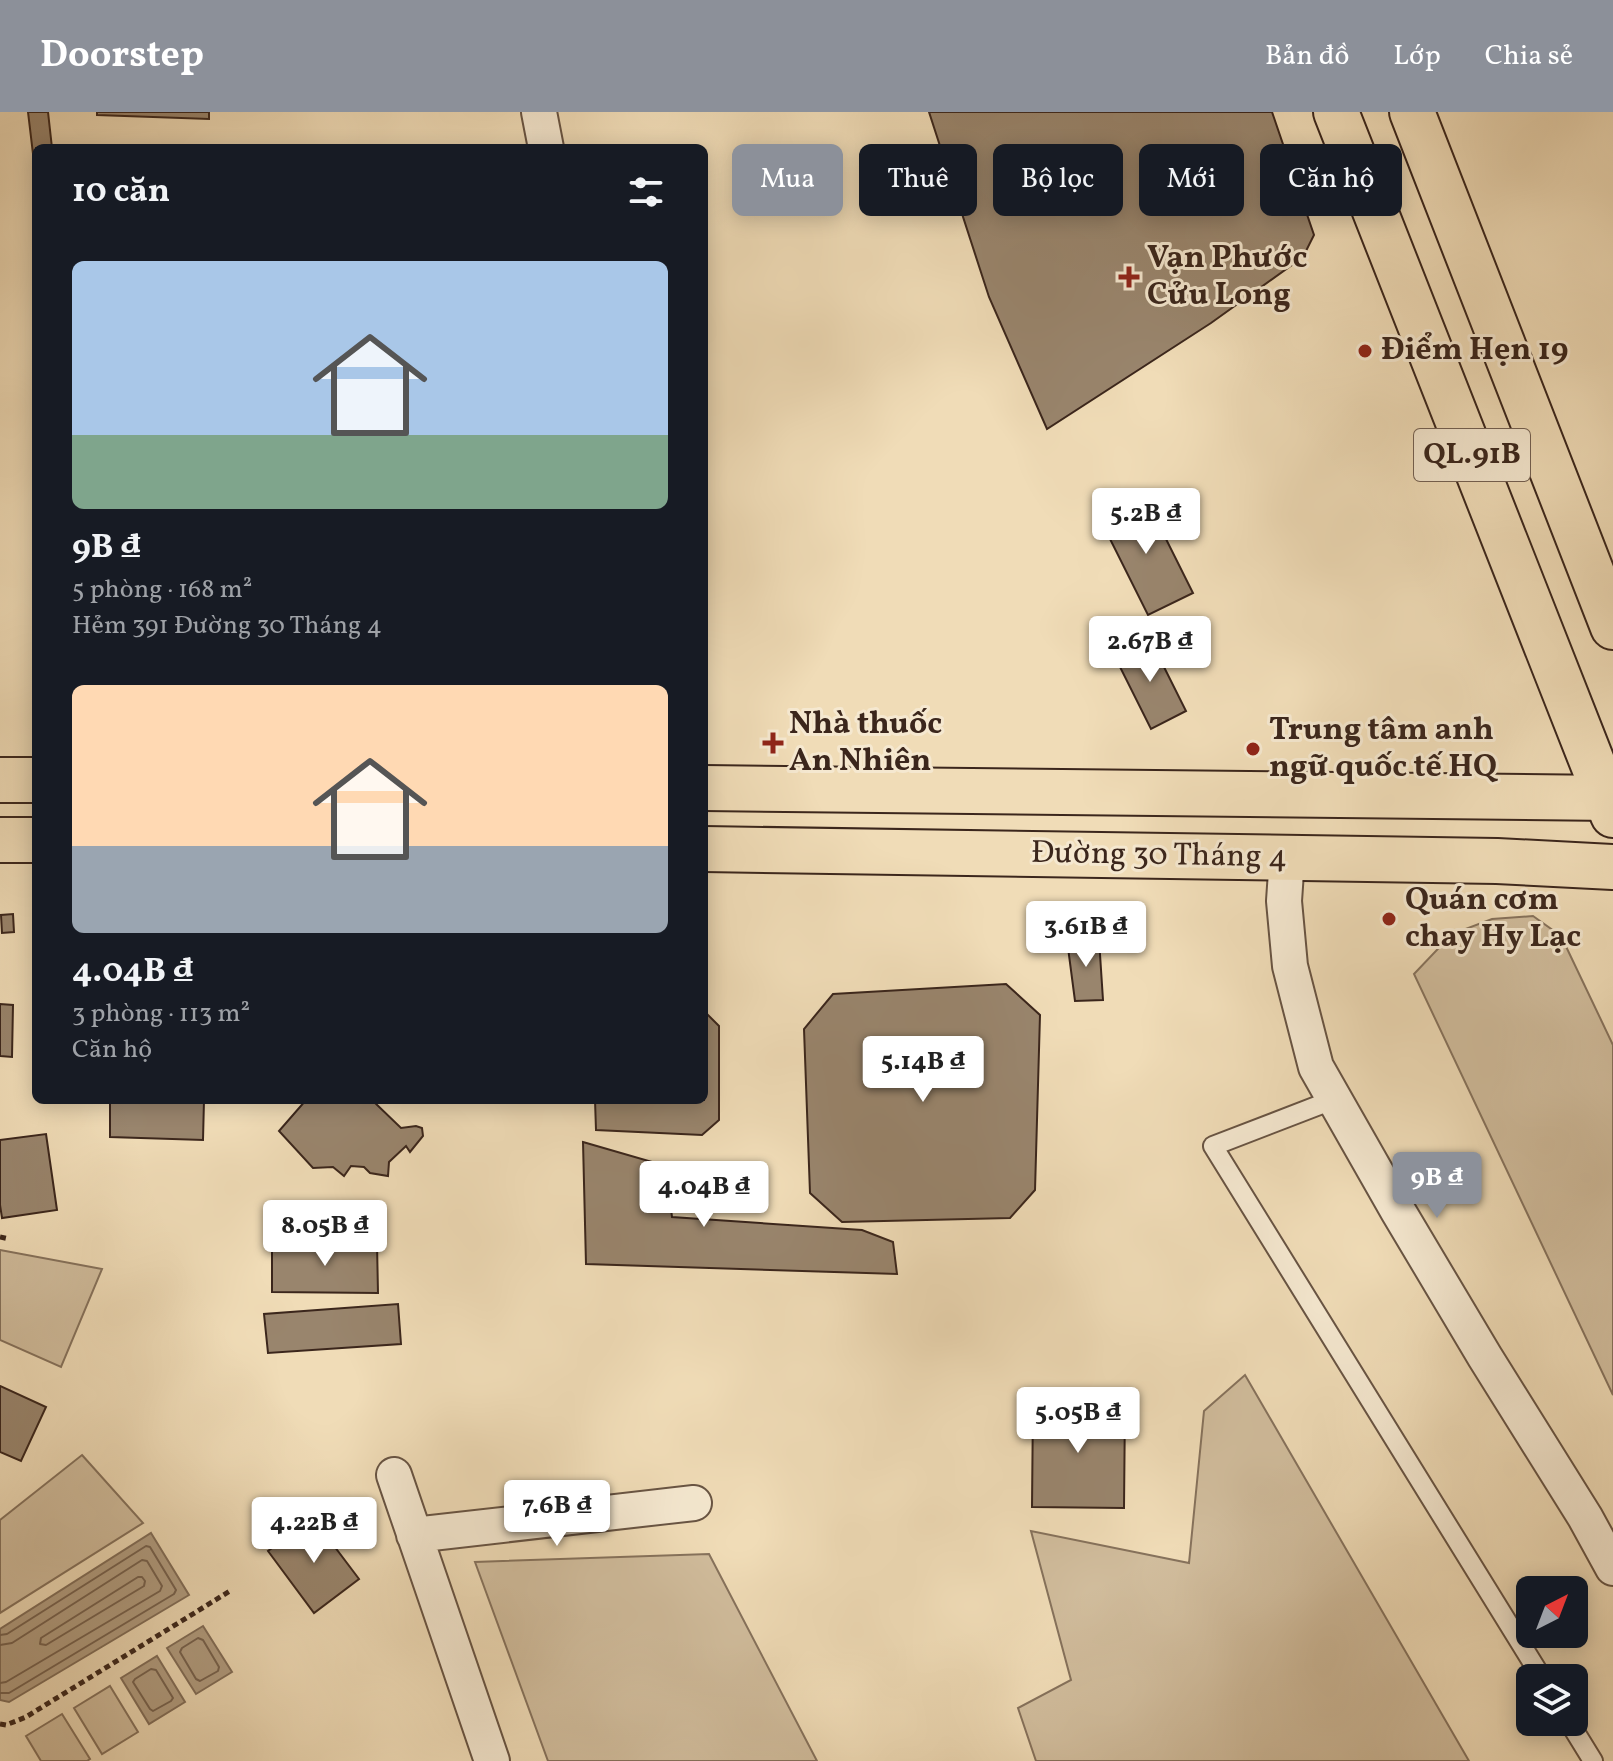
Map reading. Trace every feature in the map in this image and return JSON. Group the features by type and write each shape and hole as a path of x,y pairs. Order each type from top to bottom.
{"main road":[{"name":"QL.91B","path":"1336,112 1611,804"},
{"name":"QL.91B","path":"1412,112 1613,627"},
{"path":"0,780 32,780"},
{"name":"Đường 30 Tháng 4","path":"708,788 1611,804"},
{"path":"0,840 32,840"},
{"name":"Đường 30 Tháng 4","path":"708,849 1497,861 1613,867"}],"street":[{"path":"539,112 545,144"},
{"path":"1287,857 1284,901 1290,966 1316,1067 1398,1211 1613,1568"},
{"path":"394,1475 492,1761"},
{"path":"414,1535 694,1503"}],"lane":[{"path":"1335,1099 1213,1146 1533,1664"},
{"path":"1578,1736 1593,1761"}],"path":[{"path":"0,1237 9,1239"},
{"path":"0,1724 6,1725 26,1717 230,1591"}],"shaded area":[{"path":"1533,916 1561,936 1613,1045 1613,1395 1414,974 1452,934 1492,919"},
{"path":"0,1250 102,1269 61,1367 0,1340"},
{"path":"1245,1375 1469,1761 1036,1761 1018,1708 1071,1680 1031,1531 1189,1563 1204,1411"},
{"path":"82,1455 143,1523 0,1613 0,1520"},
{"path":"709,1554 817,1761 548,1761 475,1562"},
{"path":"110,1686 138,1732 102,1754 74,1708"},
{"path":"62,1714 90,1759 87,1761 41,1761 26,1736"}],"water":[{"path":"151,1533 189,1595 9,1702 0,1700 0,1629"},
{"path":"203,1626 232,1672 196,1694 167,1648"},
{"path":"157,1656 185,1702 149,1724 121,1678"}],"building":[{"path":"28,112 48,112 52,144 32,146"},
{"path":"97,112 209,112 209,119 97,115"},
{"name":"Vạn Phước Cửu Long","path":"929,112 1272,112 1283,144 1260,144 1260,216 1308,216 1314,235 1303,257 1211,323 1047,429 989,297 963,216 977,216 977,144 939,144"},
{"path":"1145,497 1193,593 1148,615 1100,519"},
{"path":"1150,639 1186,711 1151,729 1115,657"},
{"path":"13,914 14,932 2,933 1,915"},
{"path":"1099,939 1103,1000 1075,1001 1067,940"},
{"path":"1006,984 1040,1015 1035,1190 1010,1218 842,1222 810,1193 804,1029 833,994"},
{"path":"0,1004 13,1005 12,1057 0,1056"},
{"path":"708,1015 719,1026 719,1120 702,1135 596,1130 595,1104 708,1104"},
{"path":"110,1104 204,1104 203,1140 110,1137"},
{"path":"303,1104 376,1104 401,1128 422,1128 423,1136 410,1152 406,1146 389,1162 388,1176 370,1173 364,1167 351,1166 344,1176 333,1167 313,1168 279,1131"},
{"path":"46,1134 57,1210 2,1218 0,1140"},
{"path":"583,1142 666,1166 672,1217 862,1230 893,1242 897,1274 586,1264"},
{"path":"272,1243 377,1244 378,1293 272,1292"},
{"path":"398,1304 401,1344 268,1353 264,1314"},
{"path":"0,1386 46,1407 21,1461 0,1452"},
{"path":"1033,1402 1125,1403 1124,1508 1032,1507"},
{"path":"313,1518 359,1579 314,1613 268,1551"}],"place":[{"name":"Vạn Phước Cửu Long","path":"1129,277"},
{"name":"Điểm Hẹn 19","path":"1365,351"},
{"name":"Nhà thuốc An Nhiên","path":"773,743"},
{"name":"Trung tâm anh ngữ quốc tế HQ","path":"1253,749"},
{"name":"Quán cơm chay Hy Lạc","path":"1389,919"}]}
